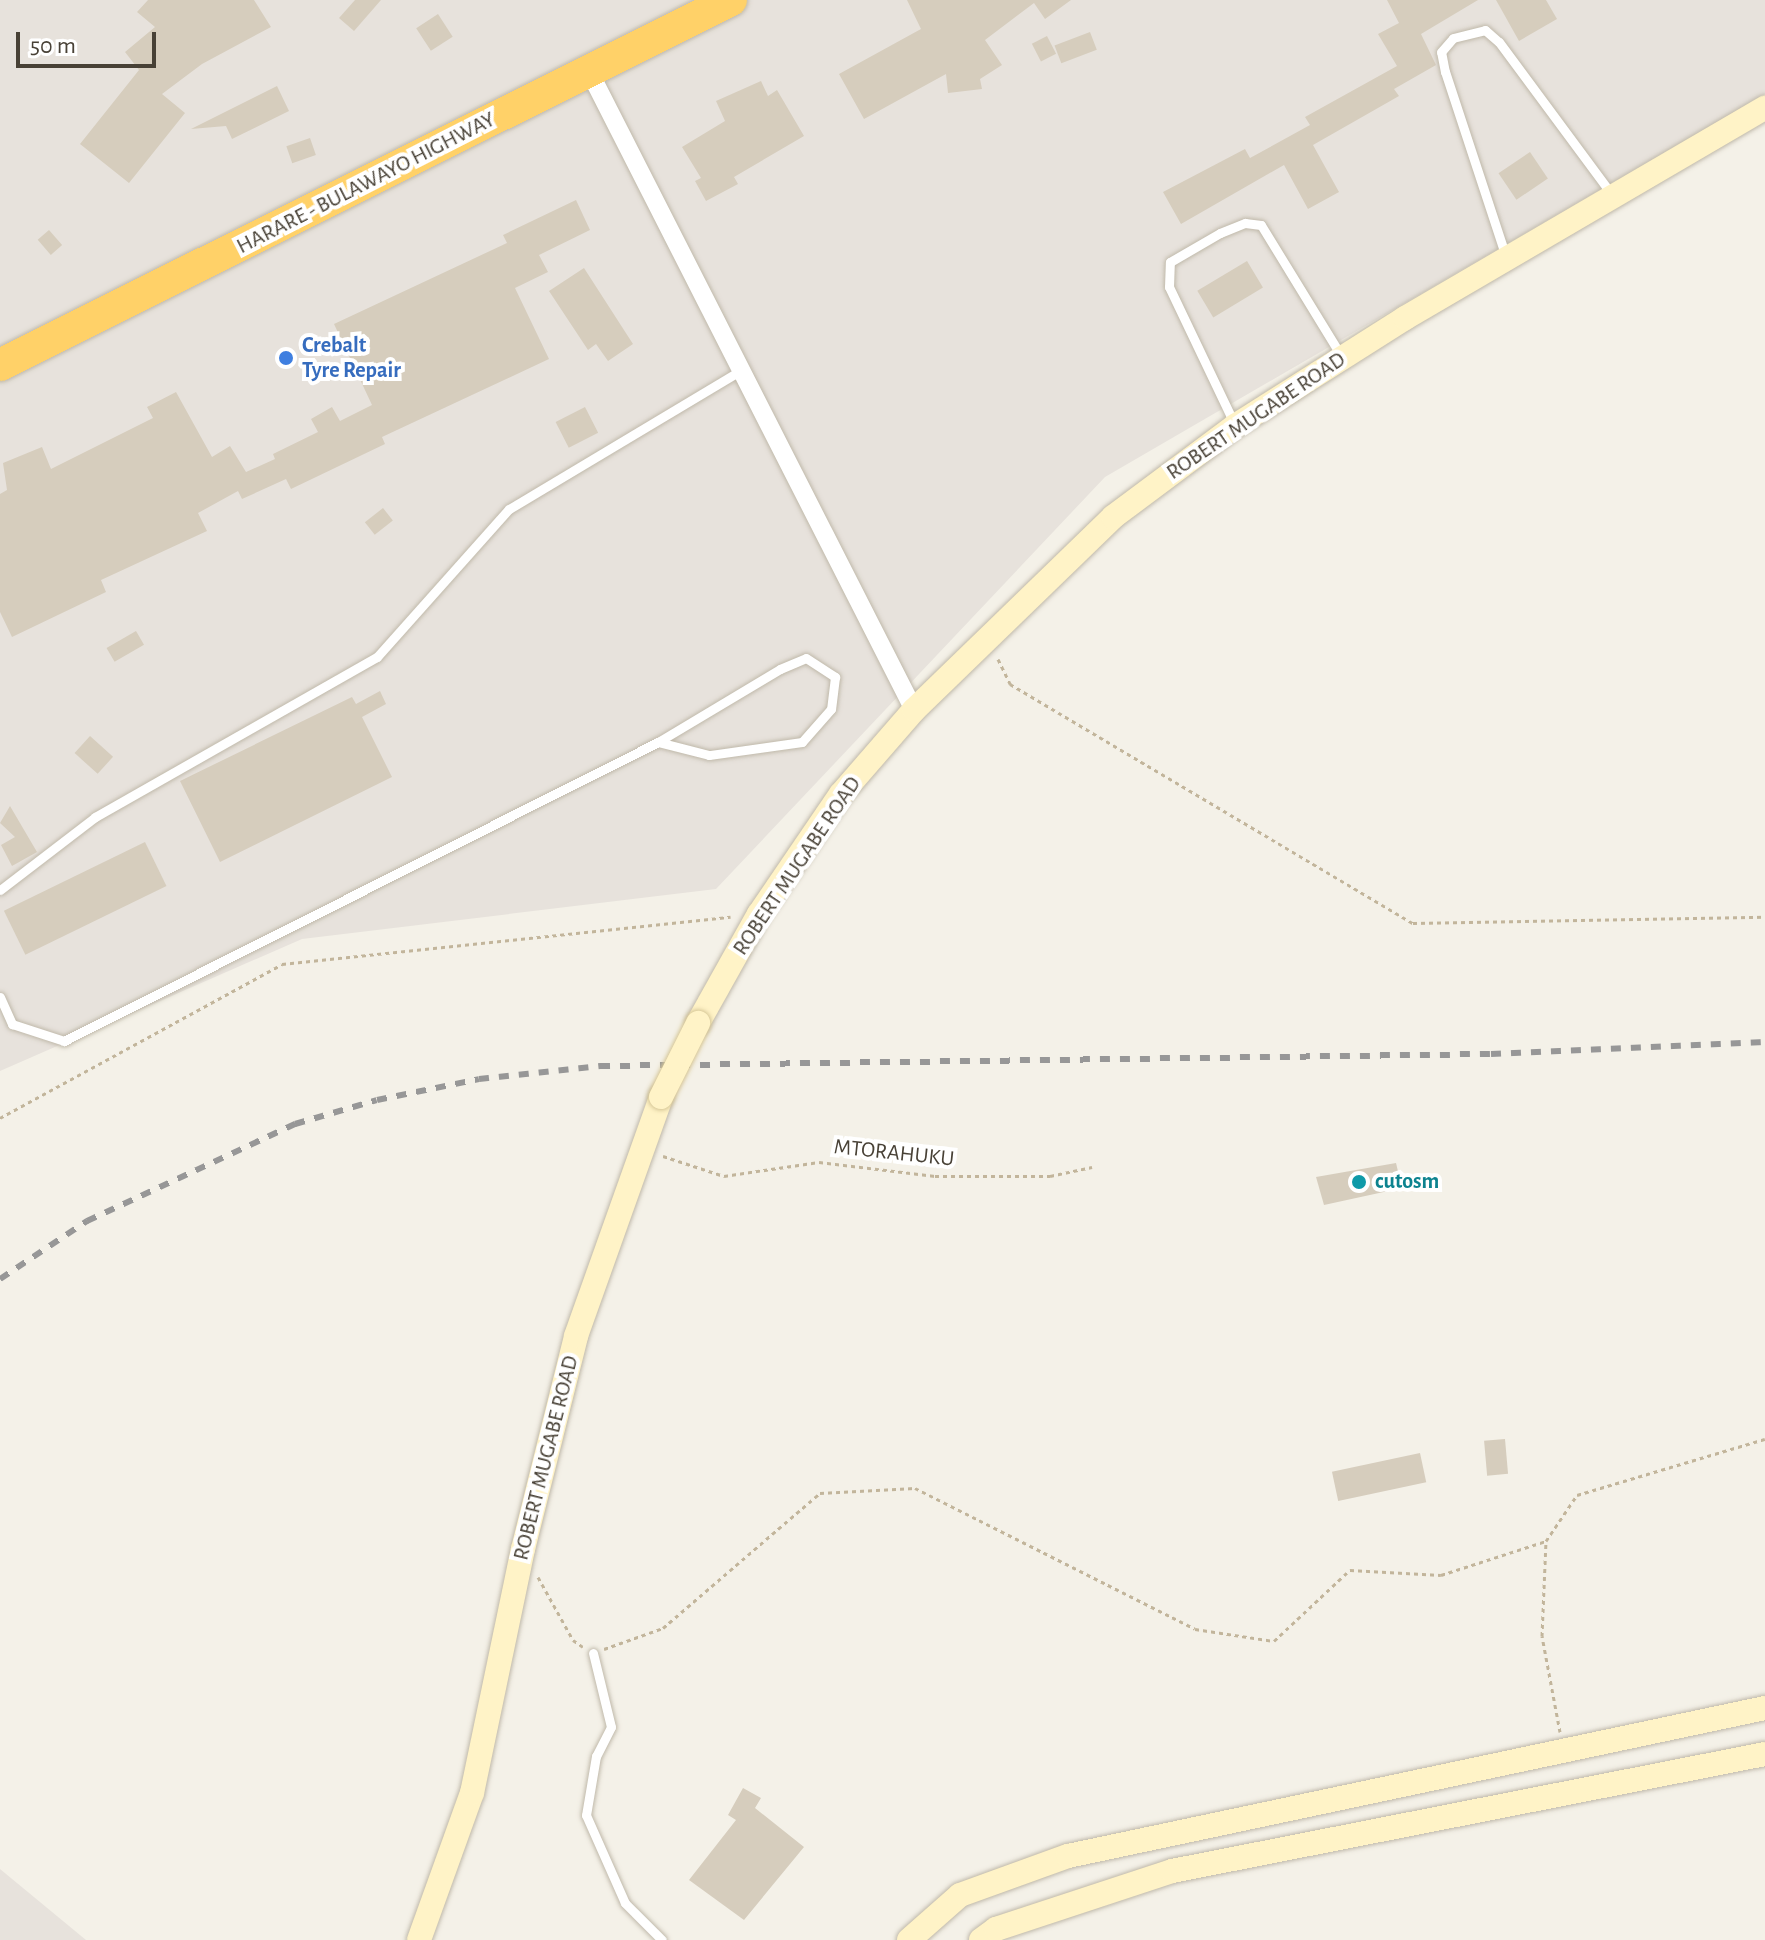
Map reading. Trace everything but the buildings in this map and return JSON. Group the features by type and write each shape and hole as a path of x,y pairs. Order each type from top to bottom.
{"highway":[{"name":"HARARE - BULAWAYO HIGHWAY","path":"0,365 731,0"}],"street":[{"path":"589,71 914,710"},
{"name":"ROBERT MUGABE ROAD","path":"419,1940 433,1911 472,1793 523,1549 576,1336 661,1097 759,914 841,794 914,710 1113,517 1235,426 1342,357 1765,108"},
{"path":"909,1940 960,1895 1016,1871 1765,1708"},
{"path":"981,1940 996,1929 1172,1871 1765,1754"},
{"path":"433,1911 437,1940"}],"lane":[{"path":"1506,259 1445,72 1441,52 1453,38 1485,30 1499,42 1613,196"},
{"path":"1235,426 1169,287 1170,262 1220,233 1245,223 1261,225 1342,357"},
{"path":"0,890 95,817 377,657 509,509 741,370"},
{"path":"0,997 12,1024 64,1041 658,742 806,658 835,677 831,709 802,742 709,755 658,742"},
{"path":"593,1653 611,1727 596,1756 586,1815 625,1903 662,1940"}],"path":[{"path":"987,637 1010,684 1413,923 1765,917"},
{"path":"0,1118 282,964 759,914"},
{"name":"MTORAHUKU","path":"661,1155 724,1176 819,1162 935,1176 1050,1176 1092,1167"},
{"path":"1563,1750 1542,1636 1546,1541 1577,1495 1765,1439"},
{"path":"523,1549 573,1640 593,1653 663,1628 820,1493 915,1488 1195,1629 1274,1641 1350,1570 1441,1575 1546,1541"}],"shaded area":[{"path":"0,0 1765,0 1765,94 1105,477 716,889 302,939 0,1071"},
{"path":"0,1869 86,1940 0,1940"}],"railway":[{"path":"0,1279 87,1221 295,1124 377,1100 479,1079 600,1066 1491,1054 1765,1042"}],"place":[{"name":"Crebalt Tyre Repair","path":"286,358"},
{"name":"cutosm","path":"1359,1182"}]}
